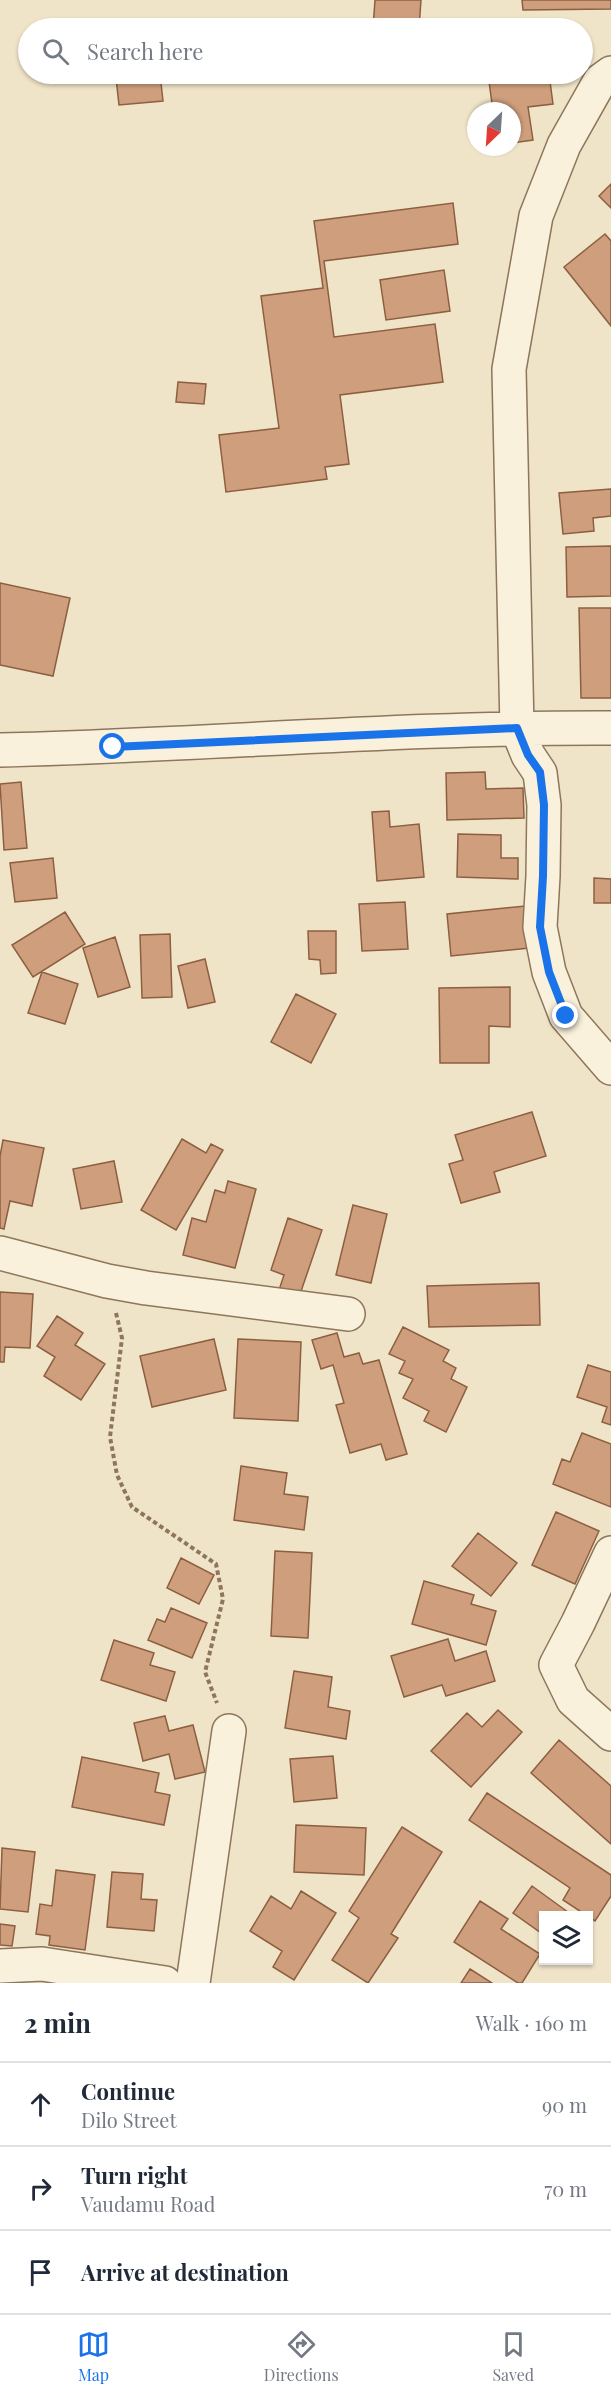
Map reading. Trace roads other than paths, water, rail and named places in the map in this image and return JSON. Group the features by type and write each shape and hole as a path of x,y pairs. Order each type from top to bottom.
{"street":[{"path":"611,73 600,81 564,145 536,216 509,369 517,728 528,755 540,772 544,805 540,927 549,972 566,1016 611,1068"},
{"path":"0,750 113,747 517,728 611,728"},
{"path":"0,1252 108,1281 146,1288 348,1314"},
{"path":"611,1553 556,1665 573,1700 611,1734"},
{"path":"194,1983 229,1731"},
{"path":"0,1966 42,1964 165,1983"}]}
